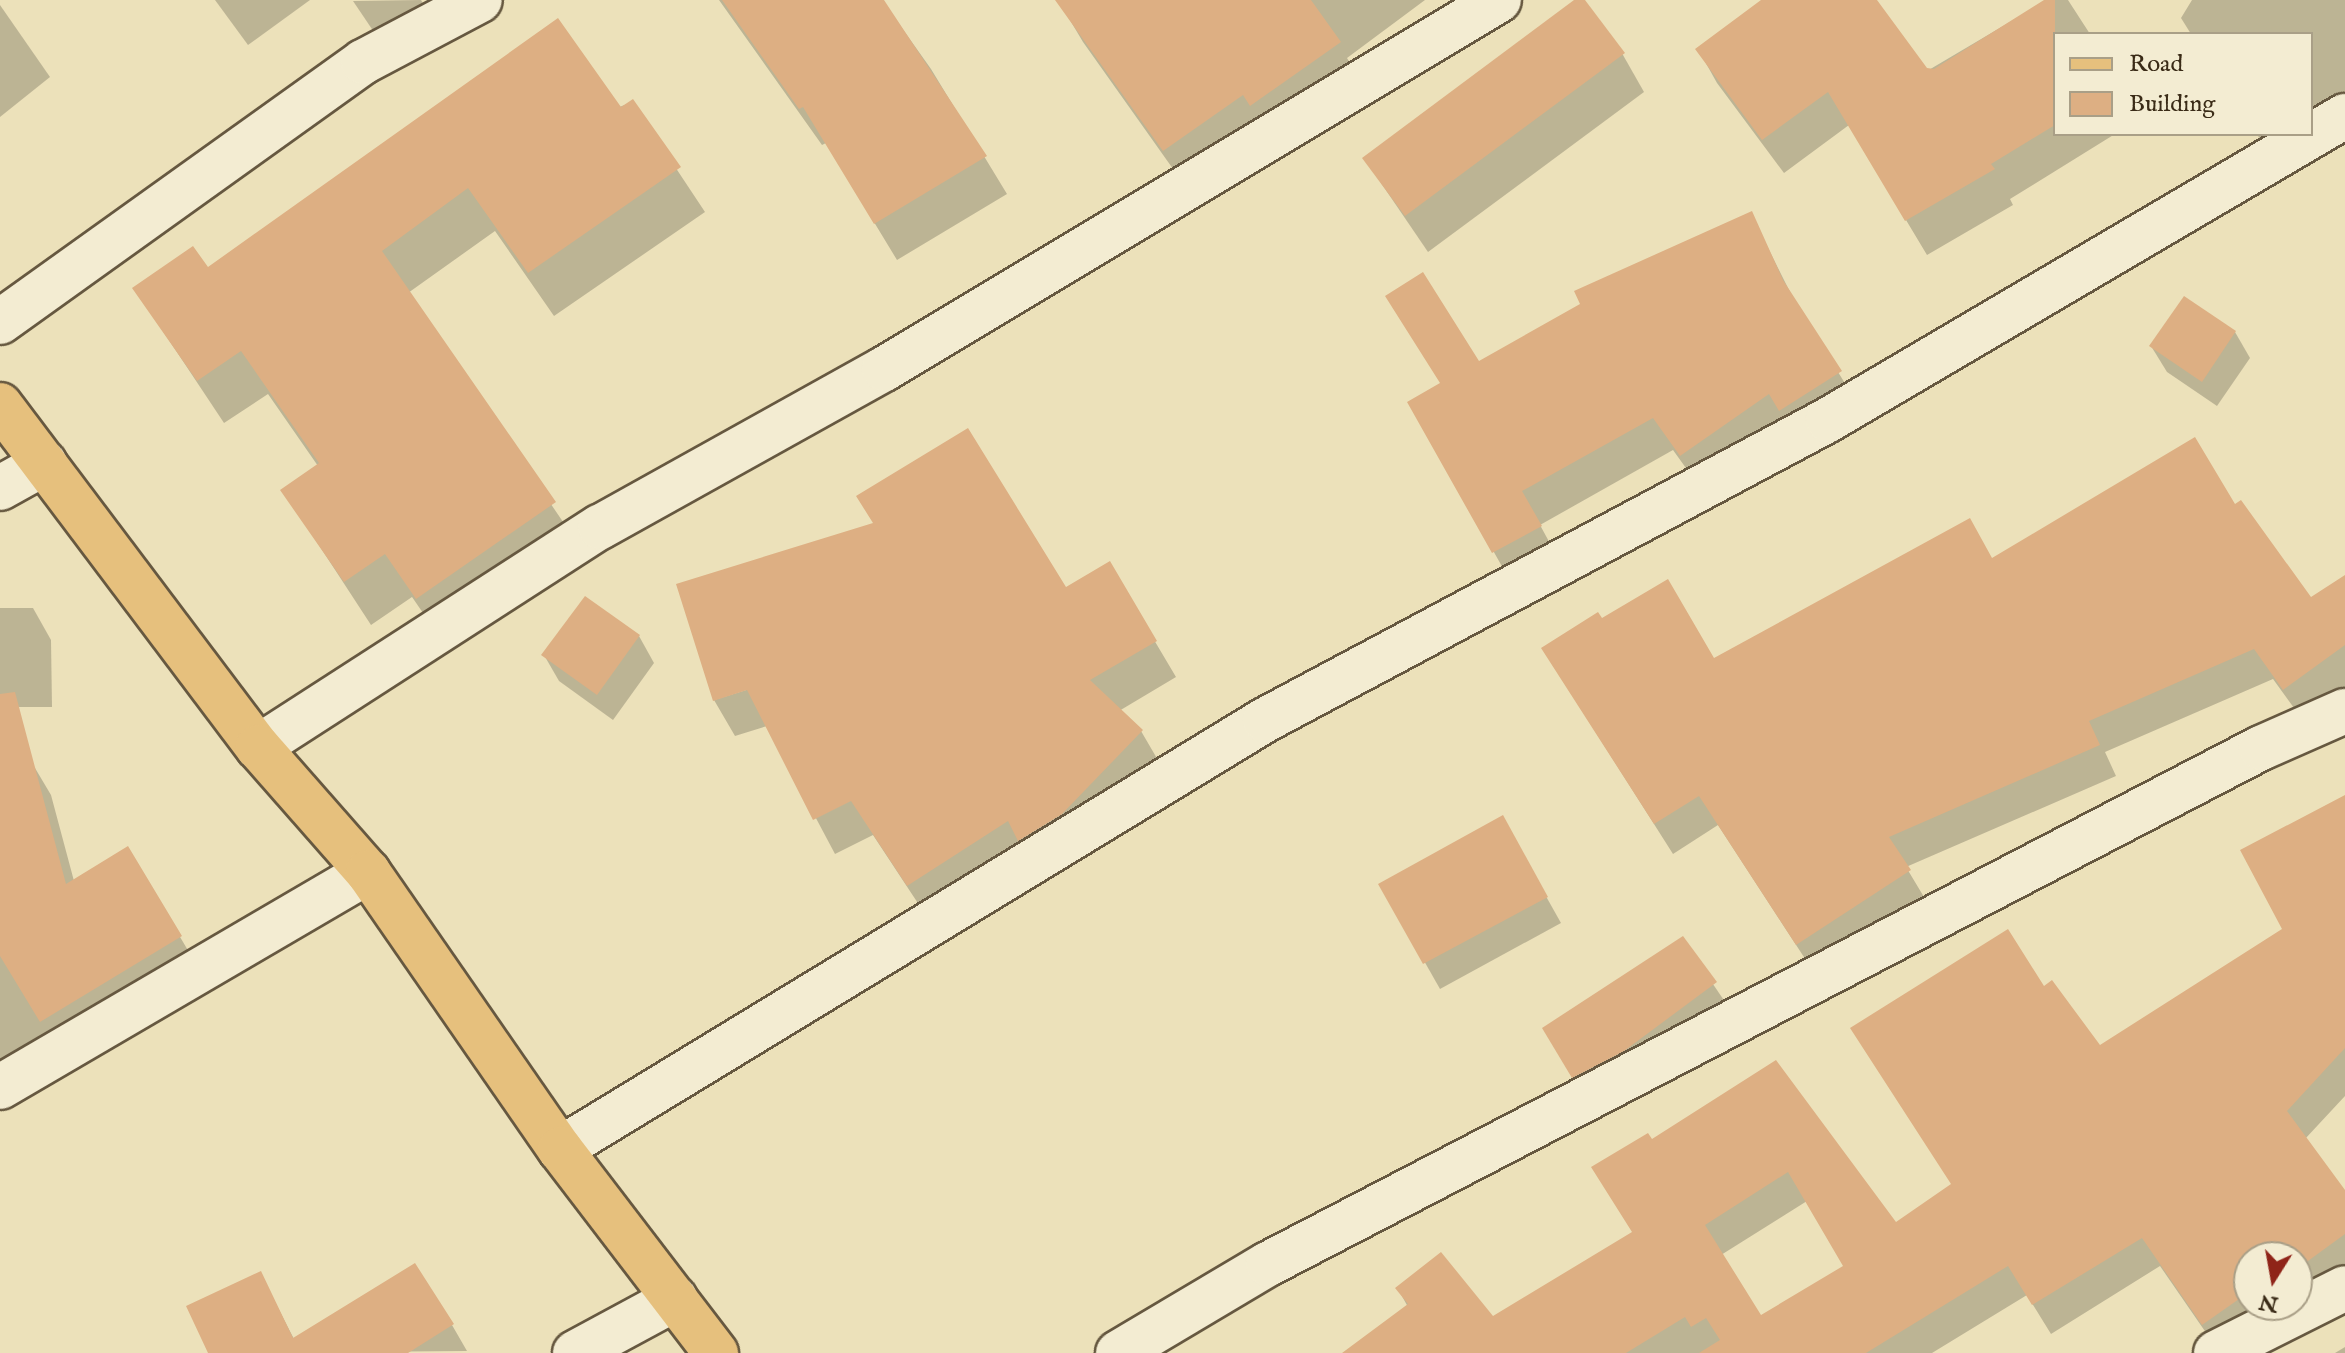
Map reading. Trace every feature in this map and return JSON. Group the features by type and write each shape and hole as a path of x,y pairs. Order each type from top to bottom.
{"main road":[{"path":"0,405 258,747 368,872 560,1149 716,1353"}],"street":[{"path":"0,322 363,62 480,0"},
{"path":"258,747 600,527 884,369 1499,0"},
{"path":"2313,135 2345,116"},
{"path":"560,1149 1265,720 1828,420 2311,136"},
{"path":"0,488 45,463"},
{"path":"1118,1353 1268,1264 2261,748 2345,711"},
{"path":"0,1087 368,872"},
{"path":"2216,1353 2345,1288"},
{"path":"575,1353 675,1299"}],"building":[{"path":"722,0 884,0 987,156 874,224 803,107 799,109"},
{"path":"1055,0 1311,0 1341,42 1250,106 1243,95 1163,151"},
{"path":"1574,0 1585,0 1625,53 1405,216 1362,158"},
{"path":"1761,0 1877,0 1927,68 1934,69 2044,0 2055,0 2053,126 1991,164 1995,169 1905,221 1828,92 1762,140 1695,49"},
{"path":"558,18 621,107 633,99 681,167 528,273 468,188 382,251 556,502 416,599 385,554 344,582 280,490 319,463 241,351 197,381 132,288 193,246 208,267"},
{"path":"1752,211 1783,280 1842,371 1779,411 1769,394 1680,456 1653,418 1522,491 1542,526 1492,553 1407,402 1440,383 1385,296 1423,272 1479,361 1580,304 1574,291"},
{"path":"2184,296 2236,331 2202,382 2149,346"},
{"path":"968,428 1066,587 1110,561 1157,641 1090,680 1143,730 1062,814 1018,841 1008,821 907,886 851,801 813,820 747,690 713,701 676,584 873,523 856,496"},
{"path":"2195,437 2235,504 2241,500 2311,597 2345,575 2345,645 2283,690 2254,649 2089,721 2100,745 1889,837 1911,870 1796,945 1699,796 1654,824 1541,648 1598,612 1602,618 1668,579 1714,658 1970,518 1992,558"},
{"path":"585,596 640,635 597,695 541,655"},
{"path":"15,692 66,884 128,846 182,936 40,1022 0,956 0,694"},
{"path":"2345,795 2345,1048 2287,1111 2345,1190 2345,1234 2313,1257 2313,1241 2233,1241 2233,1303 2202,1325 2142,1238 2032,1305 2008,1266 1866,1353 1699,1353 1720,1340 1706,1318 1691,1327 1685,1317 1626,1353 1342,1353 1408,1304 1395,1288 1441,1252 1493,1316 1632,1232 1591,1167 1648,1133 1652,1139 1776,1060 1896,1222 1951,1184 1850,1028 2008,929 2044,986 2052,980 2100,1045 2282,929 2240,850","holes":["1788,1172 1843,1266 1761,1315 1705,1225"]},
{"path":"1503,815 1548,897 1423,964 1378,884"},
{"path":"1683,936 1717,982 1624,1051 1572,1078 1542,1028"},
{"path":"415,1263 454,1324 408,1353 208,1353 186,1306 261,1271 293,1338"}]}
